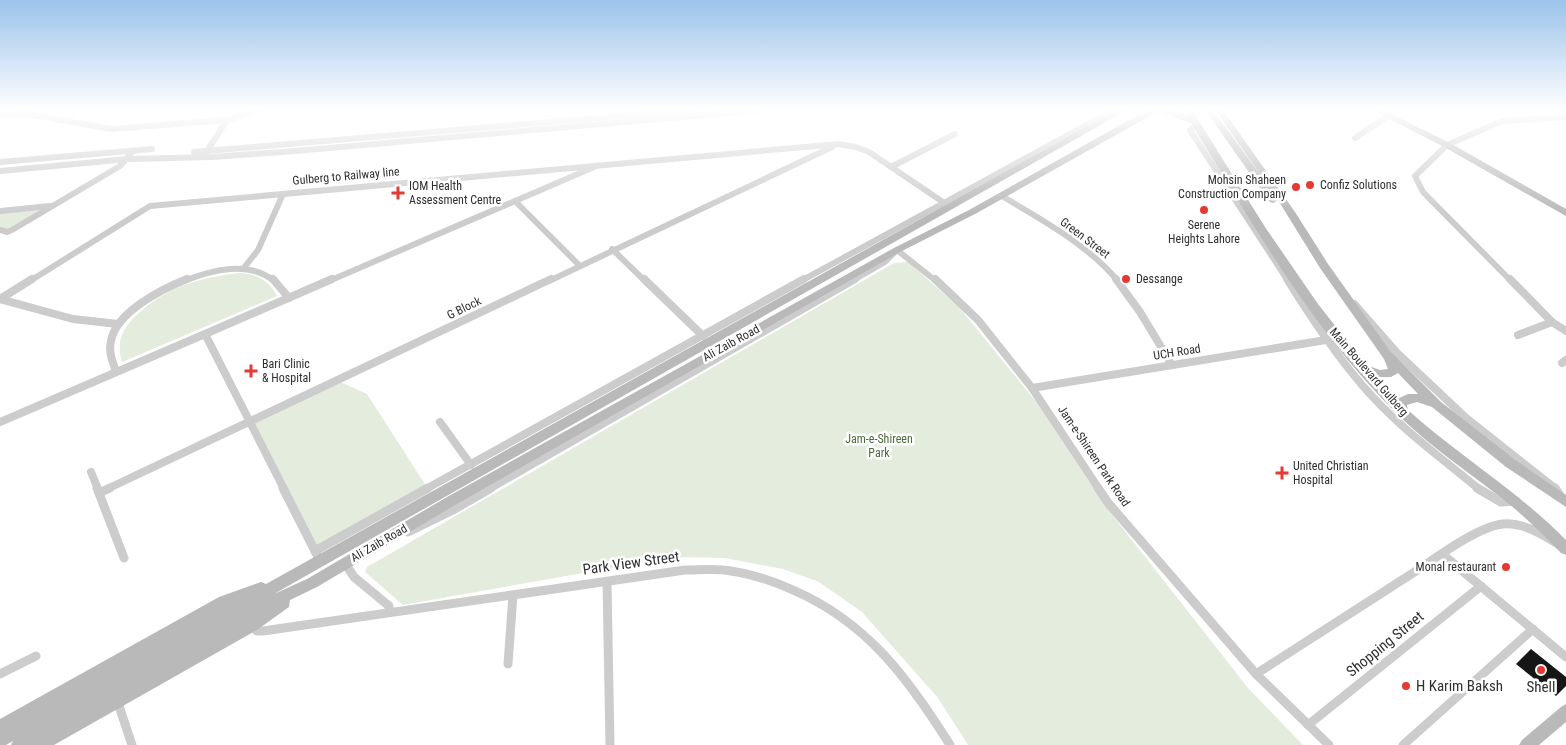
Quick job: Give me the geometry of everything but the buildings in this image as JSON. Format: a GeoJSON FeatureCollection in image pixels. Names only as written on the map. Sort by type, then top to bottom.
{"type":"FeatureCollection","features":[{"type":"Feature","properties":{"kind":"main road","name":"Ali Zaib Road"},"geometry":{"type":"LineString","coordinates":[[0,740],[292,576],[318,555],[1060,145]]}},
{"type":"Feature","properties":{"kind":"main road"},"geometry":{"type":"LineString","coordinates":[[897,250],[970,205],[1078,145]]}},
{"type":"Feature","properties":{"kind":"main road","name":"Ali Zaib Road"},"geometry":{"type":"LineString","coordinates":[[38,745],[252,625],[312,583],[460,496],[897,250],[1002,196],[1093,145]]}},
{"type":"Feature","properties":{"kind":"main road","name":"Main Boulevard Gulberg"},"geometry":{"type":"LineString","coordinates":[[1209,145],[1275,248],[1337,337],[1359,364],[1402,412],[1434,440],[1516,501],[1565,547]]}},
{"type":"Feature","properties":{"kind":"main road"},"geometry":{"type":"LineString","coordinates":[[1234,145],[1324,266]]}},
{"type":"Feature","properties":{"kind":"main road","name":"Main Boulevard Gulberg"},"geometry":{"type":"LineString","coordinates":[[1243,145],[1292,214],[1324,266],[1386,354],[1437,405],[1510,463],[1565,501]]}},
{"type":"Feature","properties":{"kind":"main road"},"geometry":{"type":"LineString","coordinates":[[1448,145],[1566,213]]}},
{"type":"Feature","properties":{"kind":"main road"},"geometry":{"type":"LineString","coordinates":[[1359,364],[1379,374],[1391,373],[1394,369],[1393,364],[1386,354]]}},
{"type":"Feature","properties":{"kind":"main road"},"geometry":{"type":"LineString","coordinates":[[1402,412],[1401,403],[1408,398],[1420,398],[1437,405]]}},
{"type":"Feature","properties":{"kind":"main road","name":"Ali Zaib Road"},"geometry":{"type":"LineString","coordinates":[[0,727],[224,602],[292,576]]}},
{"type":"Feature","properties":{"kind":"main road","name":"Ali Zaib Road"},"geometry":{"type":"LineString","coordinates":[[18,745],[256,609],[312,583]]}},
{"type":"Feature","properties":{"kind":"main road"},"geometry":{"type":"LineString","coordinates":[[1527,745],[1566,712]]}},
{"type":"Feature","properties":{"kind":"street"},"geometry":{"type":"LineString","coordinates":[[205,154],[211,145]]}},
{"type":"Feature","properties":{"kind":"street"},"geometry":{"type":"LineString","coordinates":[[205,154],[307,145]]}},
{"type":"Feature","properties":{"kind":"street"},"geometry":{"type":"LineString","coordinates":[[0,164],[131,155],[205,154],[322,145]]}},
{"type":"Feature","properties":{"kind":"street","name":"Gulberg to Railway line"},"geometry":{"type":"LineString","coordinates":[[0,299],[150,206],[829,145]]}},
{"type":"Feature","properties":{"kind":"street","name":"G Block"},"geometry":{"type":"LineString","coordinates":[[99,493],[249,424],[612,249],[836,145]]}},
{"type":"Feature","properties":{"kind":"street","name":"Gulberg to Railway line"},"geometry":{"type":"LineString","coordinates":[[843,145],[869,152],[943,202]]}},
{"type":"Feature","properties":{"kind":"street"},"geometry":{"type":"LineString","coordinates":[[891,167],[934,145]]}},
{"type":"Feature","properties":{"kind":"street"},"geometry":{"type":"LineString","coordinates":[[205,334],[249,424],[318,555],[471,465],[1049,145]]}},
{"type":"Feature","properties":{"kind":"street"},"geometry":{"type":"LineString","coordinates":[[1200,145],[1326,340],[1363,386],[1437,458],[1495,500],[1502,502],[1516,501]]}},
{"type":"Feature","properties":{"kind":"street"},"geometry":{"type":"LineString","coordinates":[[1446,145],[1415,176],[1423,192],[1552,322],[1566,331]]}},
{"type":"Feature","properties":{"kind":"street"},"geometry":{"type":"LineString","coordinates":[[0,171],[131,155],[152,149]]}},
{"type":"Feature","properties":{"kind":"street"},"geometry":{"type":"LineString","coordinates":[[0,230],[7,232],[12,230],[120,166],[131,155]]}},
{"type":"Feature","properties":{"kind":"street"},"geometry":{"type":"LineString","coordinates":[[0,422],[600,164]]}},
{"type":"Feature","properties":{"kind":"street"},"geometry":{"type":"LineString","coordinates":[[242,269],[258,250],[283,194]]}},
{"type":"Feature","properties":{"kind":"street","name":"Green Street"},"geometry":{"type":"LineString","coordinates":[[1002,196],[1074,241],[1102,264],[1124,290],[1172,364]]}},
{"type":"Feature","properties":{"kind":"street"},"geometry":{"type":"LineString","coordinates":[[515,201],[580,265]]}},
{"type":"Feature","properties":{"kind":"street"},"geometry":{"type":"LineString","coordinates":[[0,210],[54,205]]}},
{"type":"Feature","properties":{"kind":"street"},"geometry":{"type":"LineString","coordinates":[[612,249],[703,336]]}},
{"type":"Feature","properties":{"kind":"street","name":"Jam-e-Shireen Park Road"},"geometry":{"type":"LineString","coordinates":[[897,250],[928,273],[978,320],[1032,388],[1109,504],[1256,674],[1329,745]]}},
{"type":"Feature","properties":{"kind":"street"},"geometry":{"type":"LineString","coordinates":[[116,372],[110,354],[111,340],[118,324],[140,303],[171,285],[199,275],[242,269],[257,271],[271,277],[281,286],[289,298]]}},
{"type":"Feature","properties":{"kind":"street"},"geometry":{"type":"LineString","coordinates":[[1342,292],[1362,311],[1397,353],[1466,418],[1554,487],[1565,501]]}},
{"type":"Feature","properties":{"kind":"street"},"geometry":{"type":"LineString","coordinates":[[0,299],[75,320],[118,324]]}},
{"type":"Feature","properties":{"kind":"street"},"geometry":{"type":"LineString","coordinates":[[1518,335],[1552,322]]}},
{"type":"Feature","properties":{"kind":"street","name":"UCH Road"},"geometry":{"type":"LineString","coordinates":[[1032,388],[1326,340]]}},
{"type":"Feature","properties":{"kind":"street"},"geometry":{"type":"LineString","coordinates":[[440,422],[471,465]]}},
{"type":"Feature","properties":{"kind":"street"},"geometry":{"type":"LineString","coordinates":[[91,472],[124,558]]}},
{"type":"Feature","properties":{"kind":"street"},"geometry":{"type":"LineString","coordinates":[[1256,674],[1442,554],[1479,533],[1501,524],[1533,531],[1565,547]]}},
{"type":"Feature","properties":{"kind":"street"},"geometry":{"type":"LineString","coordinates":[[1442,554],[1566,657]]}},
{"type":"Feature","properties":{"kind":"street"},"geometry":{"type":"LineString","coordinates":[[345,563],[354,577],[389,606],[389,612]]}},
{"type":"Feature","properties":{"kind":"street","name":"Park View Street"},"geometry":{"type":"LineString","coordinates":[[252,625],[257,631],[263,631],[684,570],[737,572],[812,598],[828,607],[849,623],[895,665],[915,691],[950,745]]}},
{"type":"Feature","properties":{"kind":"street"},"geometry":{"type":"LineString","coordinates":[[607,582],[610,745]]}},
{"type":"Feature","properties":{"kind":"street","name":"Shopping Street"},"geometry":{"type":"LineString","coordinates":[[1308,725],[1481,586]]}},
{"type":"Feature","properties":{"kind":"street"},"geometry":{"type":"LineString","coordinates":[[508,664],[513,595]]}},
{"type":"Feature","properties":{"kind":"street"},"geometry":{"type":"LineString","coordinates":[[1403,745],[1533,629]]}},
{"type":"Feature","properties":{"kind":"street"},"geometry":{"type":"LineString","coordinates":[[0,674],[36,656]]}},
{"type":"Feature","properties":{"kind":"street"},"geometry":{"type":"LineString","coordinates":[[117,700],[132,745]]}},
{"type":"Feature","properties":{"kind":"green space"},"geometry":{"type":"Polygon","coordinates":[[[48,207],[9,230],[0,227],[0,212],[48,207]]]}},
{"type":"Feature","properties":{"kind":"green space","name":"Jam-e-Shireen Park"},"geometry":{"type":"Polygon","coordinates":[[[908,262],[958,306],[1038,404],[1106,507],[1248,688],[1303,745],[968,745],[938,698],[862,612],[819,582],[783,569],[725,558],[673,557],[403,605],[365,572],[367,567],[894,263],[908,262]]]}},
{"type":"Feature","properties":{"kind":"green space"},"geometry":{"type":"Polygon","coordinates":[[[240,273],[257,276],[262,279],[274,290],[277,296],[122,362],[120,340],[122,334],[134,317],[151,303],[174,289],[187,284],[212,277],[240,273]]]}},
{"type":"Feature","properties":{"kind":"green space"},"geometry":{"type":"Polygon","coordinates":[[[338,381],[367,394],[428,489],[315,551],[249,424],[338,381]]]}},
{"type":"Feature","properties":{"kind":"place","name":"Confiz Solutions"},"geometry":{"type":"Point","coordinates":[1310,185]}},
{"type":"Feature","properties":{"kind":"place","name":"Mohsin Shaheen Construction Company"},"geometry":{"type":"Point","coordinates":[1296,187]}},
{"type":"Feature","properties":{"kind":"place","name":"IOM Health Assessment Centre"},"geometry":{"type":"Point","coordinates":[398,193]}},
{"type":"Feature","properties":{"kind":"place","name":"Serene Heights Lahore"},"geometry":{"type":"Point","coordinates":[1204,210]}},
{"type":"Feature","properties":{"kind":"place","name":"Dessange"},"geometry":{"type":"Point","coordinates":[1126,279]}},
{"type":"Feature","properties":{"kind":"place","name":"Bari Clinic & Hospital"},"geometry":{"type":"Point","coordinates":[251,371]}},
{"type":"Feature","properties":{"kind":"place","name":"United Christian Hospital"},"geometry":{"type":"Point","coordinates":[1282,473]}},
{"type":"Feature","properties":{"kind":"place","name":"Monal restaurant"},"geometry":{"type":"Point","coordinates":[1506,567]}},
{"type":"Feature","properties":{"kind":"place","name":"Shell"},"geometry":{"type":"Point","coordinates":[1541,670]}},
{"type":"Feature","properties":{"kind":"place","name":"H Karim Baksh"},"geometry":{"type":"Point","coordinates":[1406,686]}}]}
